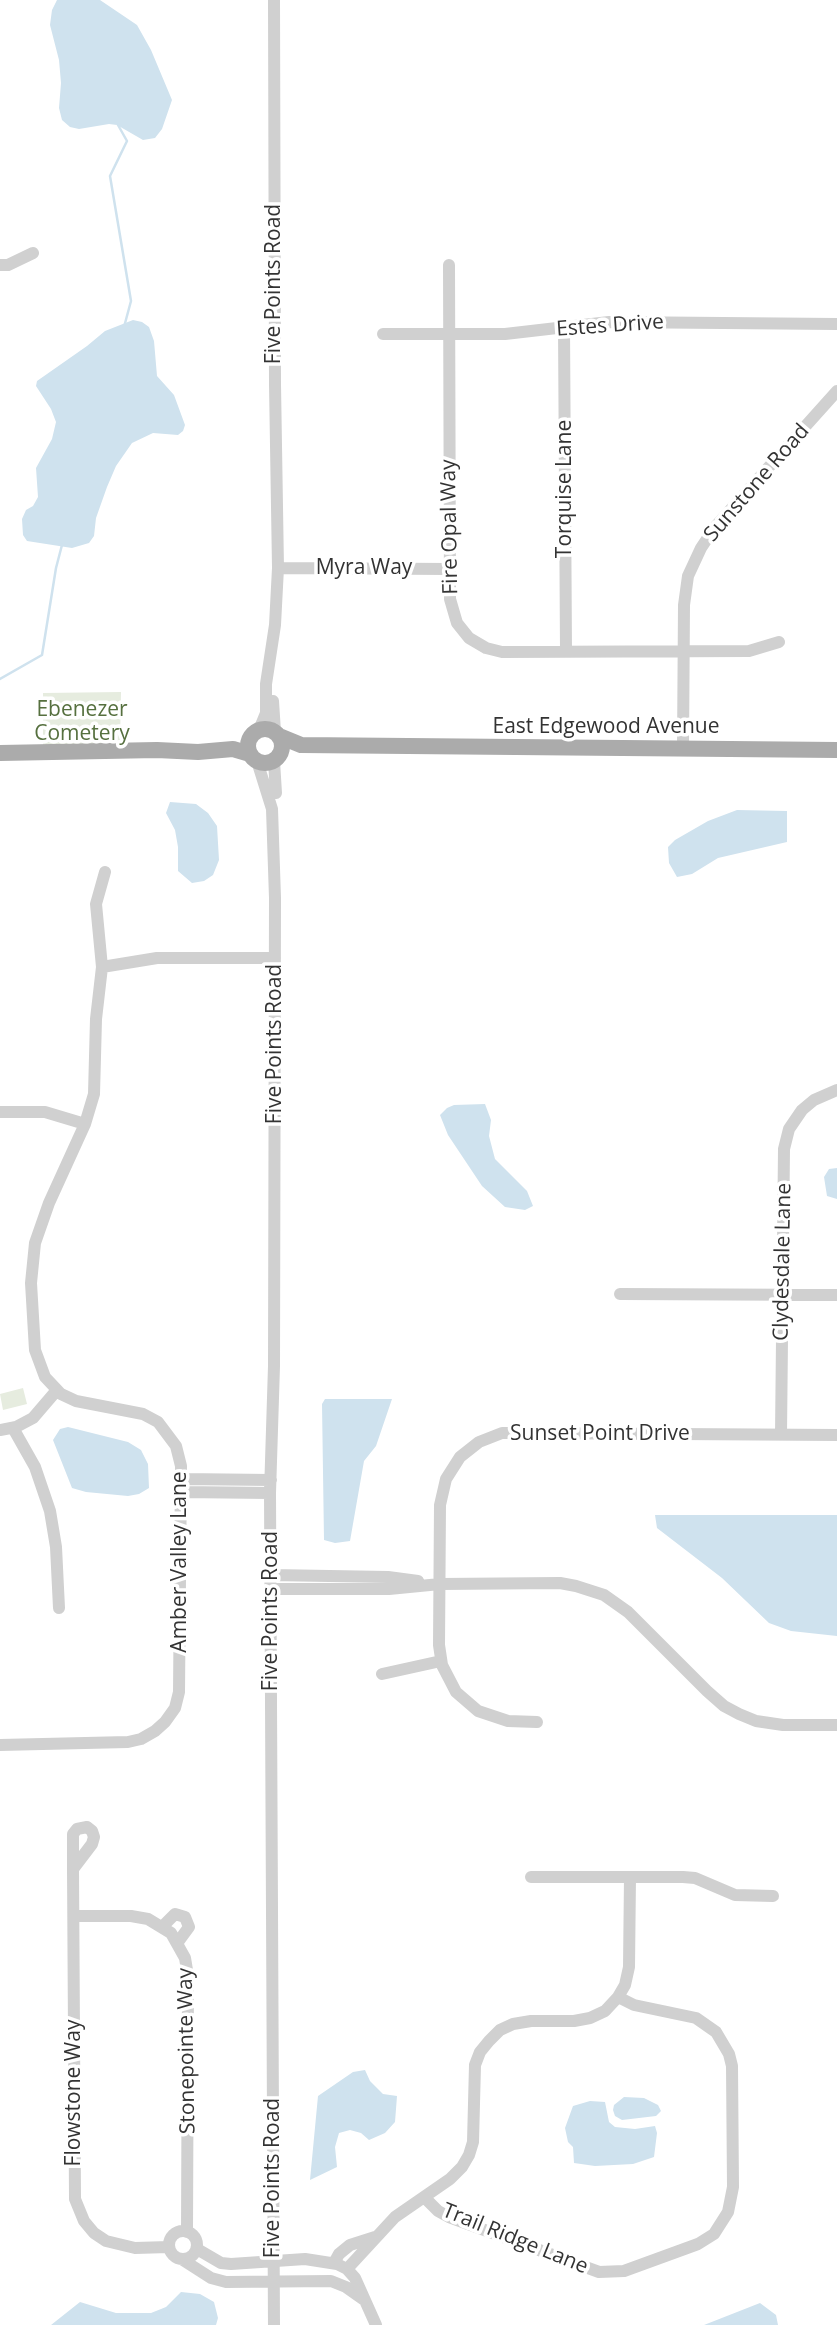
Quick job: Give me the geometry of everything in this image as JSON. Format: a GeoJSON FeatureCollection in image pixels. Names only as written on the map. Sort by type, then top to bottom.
{"type":"FeatureCollection","features":[{"type":"Feature","properties":{"kind":"main road","name":"East Edgewood Avenue"},"geometry":{"type":"LineString","coordinates":[[0,753],[157,750],[198,752],[331,744],[374,747],[837,750]]}},
{"type":"Feature","properties":{"kind":"street","name":"Five Points Road"},"geometry":{"type":"LineString","coordinates":[[274,0],[278,568],[275,625],[266,684],[265,746],[281,819],[275,898],[271,1487],[274,2325]]}},
{"type":"Feature","properties":{"kind":"street"},"geometry":{"type":"LineString","coordinates":[[0,265],[8,265],[33,253]]}},
{"type":"Feature","properties":{"kind":"street","name":"Fire Opal Way"},"geometry":{"type":"LineString","coordinates":[[449,265],[450,599],[457,623],[469,638],[486,648],[502,652],[749,651],[779,642]]}},
{"type":"Feature","properties":{"kind":"street","name":"Estes Drive"},"geometry":{"type":"LineString","coordinates":[[383,334],[505,334],[609,322],[837,324]]}},
{"type":"Feature","properties":{"kind":"street","name":"Torquise Lane"},"geometry":{"type":"LineString","coordinates":[[564,327],[566,651]]}},
{"type":"Feature","properties":{"kind":"street","name":"Sunstone Road"},"geometry":{"type":"LineString","coordinates":[[683,748],[684,606],[688,576],[701,548],[715,527],[837,391]]}},
{"type":"Feature","properties":{"kind":"street","name":"Myra Way"},"geometry":{"type":"LineString","coordinates":[[278,568],[449,569]]}},
{"type":"Feature","properties":{"kind":"street"},"geometry":{"type":"LineString","coordinates":[[59,1608],[56,1547],[50,1511],[35,1467],[7,1429],[33,1418],[57,1390],[45,1377],[36,1357],[31,1290],[32,1263],[41,1223],[85,1124],[95,1084],[96,1019],[102,967],[96,911],[98,894],[106,872]]}},
{"type":"Feature","properties":{"kind":"street"},"geometry":{"type":"LineString","coordinates":[[102,967],[157,958],[275,958]]}},
{"type":"Feature","properties":{"kind":"street","name":"Clydesdale Lane"},"geometry":{"type":"LineString","coordinates":[[781,1434],[784,1149],[789,1129],[802,1110],[814,1100],[837,1090]]}},
{"type":"Feature","properties":{"kind":"street"},"geometry":{"type":"LineString","coordinates":[[0,1112],[45,1112],[85,1124]]}},
{"type":"Feature","properties":{"kind":"street"},"geometry":{"type":"LineString","coordinates":[[620,1294],[837,1295]]}},
{"type":"Feature","properties":{"kind":"street","name":"Amber Valley Lane"},"geometry":{"type":"LineString","coordinates":[[0,1745],[128,1742],[146,1737],[165,1722],[175,1708],[180,1687],[181,1464],[176,1446],[170,1434],[156,1420],[140,1413],[76,1401],[57,1390]]}},
{"type":"Feature","properties":{"kind":"street","name":"Sunset Point Drive"},"geometry":{"type":"LineString","coordinates":[[441,1661],[440,1505],[446,1479],[460,1457],[479,1442],[514,1433],[837,1435]]}},
{"type":"Feature","properties":{"kind":"street"},"geometry":{"type":"LineString","coordinates":[[181,1485],[271,1487]]}},
{"type":"Feature","properties":{"kind":"street"},"geometry":{"type":"LineString","coordinates":[[271,1575],[388,1577],[440,1584]]}},
{"type":"Feature","properties":{"kind":"street"},"geometry":{"type":"LineString","coordinates":[[271,1589],[389,1589],[440,1584],[559,1583],[590,1590],[604,1595],[628,1612],[724,1706],[756,1721],[770,1724],[837,1725]]}},
{"type":"Feature","properties":{"kind":"street"},"geometry":{"type":"LineString","coordinates":[[382,1674],[441,1661],[447,1679],[456,1692],[478,1711],[508,1721],[537,1722]]}},
{"type":"Feature","properties":{"kind":"street","name":"Flowstone Way"},"geometry":{"type":"LineString","coordinates":[[73,1869],[75,2199],[84,2221],[94,2233],[106,2241],[135,2248],[169,2246]]}},
{"type":"Feature","properties":{"kind":"street"},"geometry":{"type":"LineString","coordinates":[[531,1877],[695,1878],[735,1895],[773,1896]]}},
{"type":"Feature","properties":{"kind":"street"},"geometry":{"type":"LineString","coordinates":[[347,2269],[395,2217],[450,2179],[462,2167],[472,2142],[475,2065],[480,2052],[489,2041],[513,2024],[590,2018],[605,2011],[618,1997],[625,1985],[629,1968],[630,1877]]}},
{"type":"Feature","properties":{"kind":"street"},"geometry":{"type":"LineString","coordinates":[[74,1916],[131,1916],[148,1919],[163,1926],[174,1914],[185,1917],[189,1927],[178,1942]]}},
{"type":"Feature","properties":{"kind":"street","name":"Stonepointe Way"},"geometry":{"type":"LineString","coordinates":[[163,1926],[178,1942],[185,1958],[188,1976],[187,2232]]}},
{"type":"Feature","properties":{"kind":"street","name":"Trail Ridge Lane"},"geometry":{"type":"LineString","coordinates":[[424,2197],[449,2217],[598,2272],[624,2271],[698,2244],[715,2234],[728,2212],[733,2187],[732,2066],[724,2042],[716,2032],[696,2018],[634,2005],[618,1997]]}},
{"type":"Feature","properties":{"kind":"street"},"geometry":{"type":"LineString","coordinates":[[183,2260],[192,2257],[197,2249],[197,2240],[187,2232],[174,2234],[169,2246],[175,2257],[211,2278],[226,2282],[331,2281],[346,2287],[363,2299]]}},
{"type":"Feature","properties":{"kind":"street"},"geometry":{"type":"LineString","coordinates":[[334,2263],[350,2245],[378,2235]]}},
{"type":"Feature","properties":{"kind":"street"},"geometry":{"type":"LineString","coordinates":[[197,2249],[221,2263],[245,2265],[305,2259],[334,2263],[347,2269],[361,2287],[363,2299],[376,2325]]}},
{"type":"Feature","properties":{"kind":"green space","name":"Ebenezer Cometery"},"geometry":{"type":"Polygon","coordinates":[[[121,692],[120,743],[43,752],[43,693],[121,692]]]}},
{"type":"Feature","properties":{"kind":"green space"},"geometry":{"type":"Polygon","coordinates":[[[23,1388],[27,1404],[3,1410],[0,1394],[23,1388]]]}},
{"type":"Feature","properties":{"kind":"water"},"geometry":{"type":"Polygon","coordinates":[[[57,0],[100,0],[137,25],[151,50],[172,100],[162,129],[155,138],[143,140],[117,125],[109,124],[79,129],[70,127],[62,120],[59,108],[59,60],[50,25],[52,10],[57,0]]]}},
{"type":"Feature","properties":{"kind":"water"},"geometry":{"type":"Polygon","coordinates":[[[133,320],[149,327],[154,341],[157,376],[174,395],[185,425],[183,431],[178,435],[153,433],[132,443],[116,466],[96,518],[94,536],[89,543],[72,548],[27,541],[23,535],[22,519],[38,497],[36,468],[52,439],[56,422],[36,386],[37,381],[105,331],[133,320]]]}},
{"type":"Feature","properties":{"kind":"water"},"geometry":{"type":"Polygon","coordinates":[[[170,802],[196,804],[208,813],[217,826],[219,860],[213,875],[204,881],[192,883],[178,871],[175,830],[166,813],[170,802]]]}},
{"type":"Feature","properties":{"kind":"water"},"geometry":{"type":"Polygon","coordinates":[[[737,810],[787,811],[787,842],[718,858],[692,874],[677,877],[669,863],[668,847],[708,821],[737,810]]]}},
{"type":"Feature","properties":{"kind":"water"},"geometry":{"type":"Polygon","coordinates":[[[485,1104],[491,1120],[489,1136],[495,1159],[527,1191],[533,1206],[525,1210],[505,1207],[482,1186],[448,1135],[440,1115],[454,1105],[485,1104]]]}},
{"type":"Feature","properties":{"kind":"water"},"geometry":{"type":"Polygon","coordinates":[[[837,1168],[837,1199],[827,1196],[824,1177],[829,1169],[837,1168]]]}},
{"type":"Feature","properties":{"kind":"water"},"geometry":{"type":"Polygon","coordinates":[[[325,1399],[392,1399],[376,1446],[364,1461],[350,1541],[335,1543],[324,1540],[322,1404],[325,1399]]]}},
{"type":"Feature","properties":{"kind":"water"},"geometry":{"type":"Polygon","coordinates":[[[68,1427],[128,1442],[141,1450],[148,1464],[149,1488],[128,1496],[72,1488],[53,1440],[60,1429],[68,1427]]]}},
{"type":"Feature","properties":{"kind":"water"},"geometry":{"type":"Polygon","coordinates":[[[655,1515],[837,1515],[837,1636],[791,1631],[769,1623],[722,1578],[657,1528],[655,1515]]]}},
{"type":"Feature","properties":{"kind":"water"},"geometry":{"type":"Polygon","coordinates":[[[365,2070],[370,2081],[383,2094],[397,2096],[395,2122],[385,2133],[369,2140],[361,2133],[350,2130],[339,2133],[335,2147],[337,2167],[310,2180],[318,2096],[353,2072],[365,2070]]]}},
{"type":"Feature","properties":{"kind":"water"},"geometry":{"type":"Polygon","coordinates":[[[624,2097],[644,2098],[658,2105],[661,2111],[656,2116],[622,2120],[615,2116],[613,2110],[614,2105],[624,2097]]]}},
{"type":"Feature","properties":{"kind":"water"},"geometry":{"type":"Polygon","coordinates":[[[590,2101],[605,2102],[609,2122],[615,2127],[635,2129],[655,2126],[657,2133],[654,2157],[633,2164],[595,2166],[574,2163],[573,2147],[568,2142],[565,2128],[573,2106],[590,2101]]]}},
{"type":"Feature","properties":{"kind":"water"},"geometry":{"type":"Polygon","coordinates":[[[181,2292],[200,2294],[214,2302],[218,2318],[216,2325],[51,2325],[80,2302],[116,2313],[151,2313],[166,2307],[181,2292]]]}},
{"type":"Feature","properties":{"kind":"water"},"geometry":{"type":"Polygon","coordinates":[[[760,2303],[776,2315],[778,2325],[704,2325],[760,2303]]]}},
{"type":"Feature","properties":{"kind":"waterway"},"geometry":{"type":"LineString","coordinates":[[118,125],[127,141],[110,176],[131,301],[124,327]]}},
{"type":"Feature","properties":{"kind":"waterway"},"geometry":{"type":"LineString","coordinates":[[0,679],[42,655],[62,545]]}}]}
